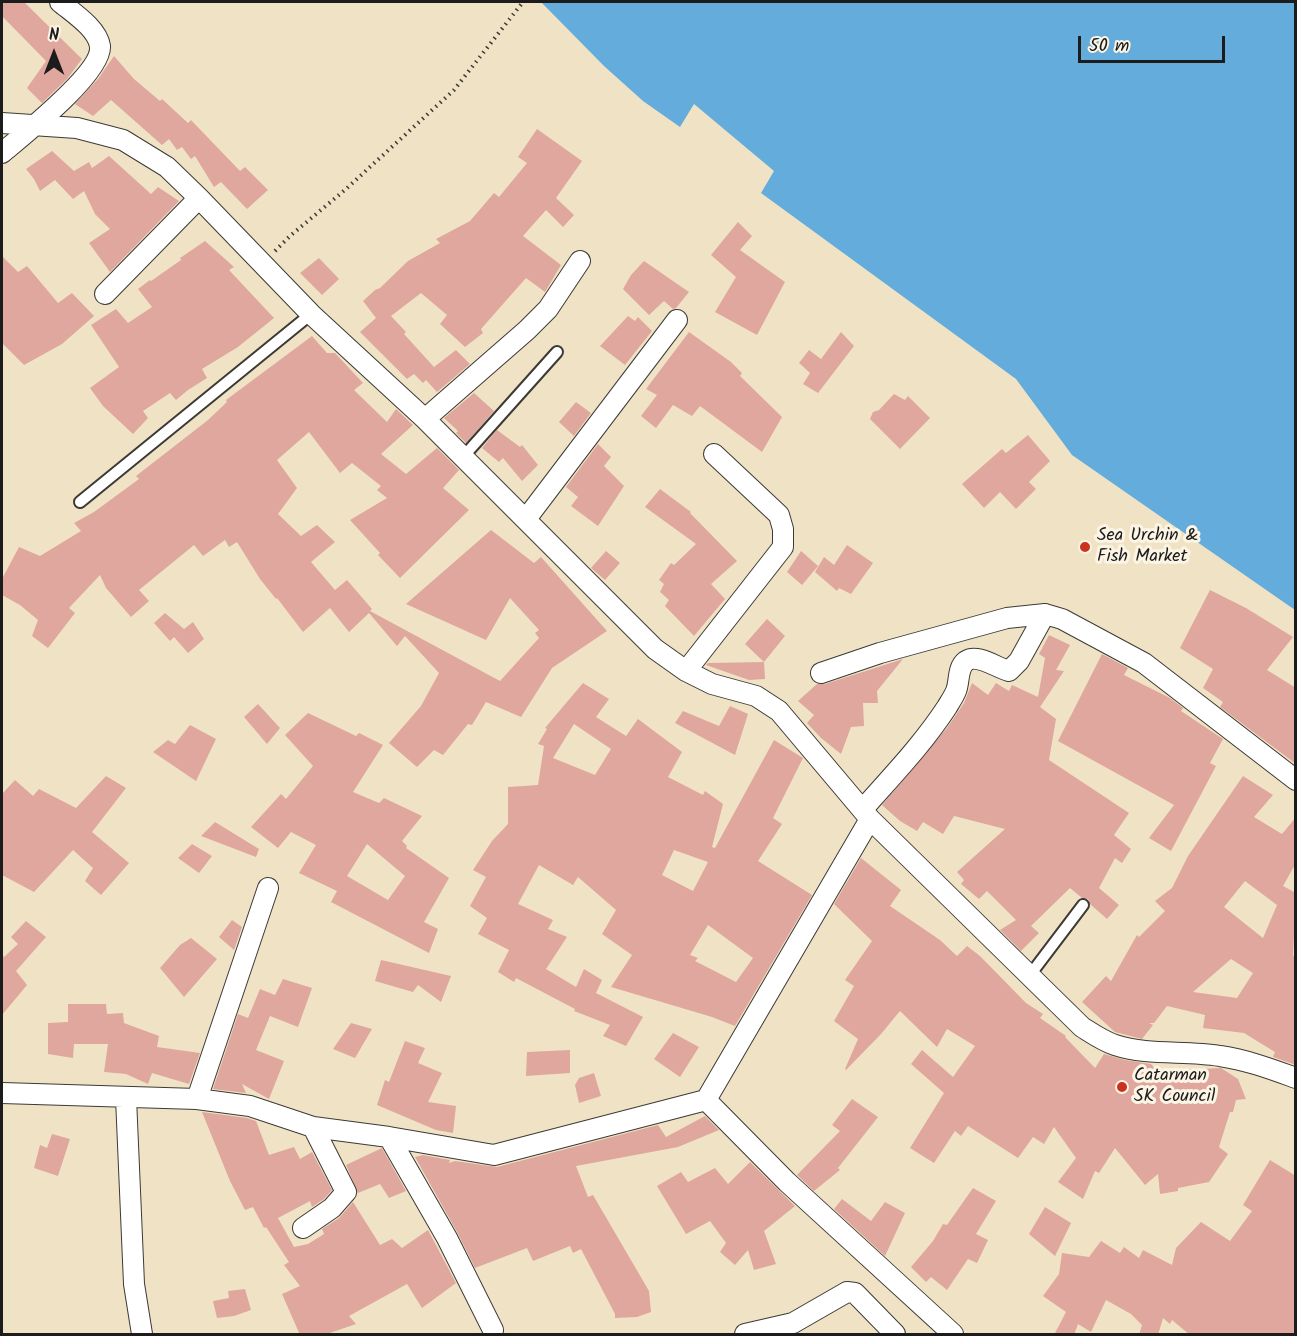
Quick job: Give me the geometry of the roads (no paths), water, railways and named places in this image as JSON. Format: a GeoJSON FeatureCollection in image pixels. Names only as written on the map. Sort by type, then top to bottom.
{"type":"FeatureCollection","features":[{"type":"Feature","properties":{"kind":"street"},"geometry":{"type":"LineString","coordinates":[[2,153],[63,100],[97,60],[100,46],[95,33],[60,2]]}},
{"type":"Feature","properties":{"kind":"street"},"geometry":{"type":"LineString","coordinates":[[2,123],[77,128],[123,140],[167,167],[200,198],[311,314],[425,419],[656,649],[686,671],[712,684],[756,696],[779,711],[866,814],[1082,1027],[1098,1038],[1116,1045],[1219,1055],[1254,1063],[1296,1078]]}},
{"type":"Feature","properties":{"kind":"street"},"geometry":{"type":"LineString","coordinates":[[105,294],[200,198]]}},
{"type":"Feature","properties":{"kind":"street"},"geometry":{"type":"LineString","coordinates":[[425,419],[548,309],[580,261]]}},
{"type":"Feature","properties":{"kind":"street"},"geometry":{"type":"LineString","coordinates":[[526,519],[677,320]]}},
{"type":"Feature","properties":{"kind":"street"},"geometry":{"type":"LineString","coordinates":[[686,671],[783,547],[783,529],[778,515],[714,454]]}},
{"type":"Feature","properties":{"kind":"street"},"geometry":{"type":"LineString","coordinates":[[821,673],[880,653],[1006,618],[1045,614],[1062,619],[1144,663],[1296,780]]}},
{"type":"Feature","properties":{"kind":"street"},"geometry":{"type":"LineString","coordinates":[[2,1093],[197,1099],[250,1106],[313,1127],[494,1155],[706,1100],[866,814],[940,718],[956,691],[960,669],[964,663],[974,658],[1009,671],[1019,661],[1045,614]]}},
{"type":"Feature","properties":{"kind":"street"},"geometry":{"type":"LineString","coordinates":[[197,1099],[268,888]]}},
{"type":"Feature","properties":{"kind":"street"},"geometry":{"type":"LineString","coordinates":[[126,1098],[134,1284],[142,1335]]}},
{"type":"Feature","properties":{"kind":"street"},"geometry":{"type":"LineString","coordinates":[[706,1100],[787,1182],[953,1335]]}},
{"type":"Feature","properties":{"kind":"street"},"geometry":{"type":"LineString","coordinates":[[303,1228],[332,1208],[346,1192],[313,1127]]}},
{"type":"Feature","properties":{"kind":"street"},"geometry":{"type":"LineString","coordinates":[[389,1137],[447,1238],[493,1330]]}},
{"type":"Feature","properties":{"kind":"street"},"geometry":{"type":"LineString","coordinates":[[746,1335],[796,1329],[848,1292],[855,1293],[895,1335]]}},
{"type":"Feature","properties":{"kind":"lane"},"geometry":{"type":"LineString","coordinates":[[80,502],[311,314]]}},
{"type":"Feature","properties":{"kind":"lane"},"geometry":{"type":"LineString","coordinates":[[463,456],[557,352]]}},
{"type":"Feature","properties":{"kind":"lane"},"geometry":{"type":"LineString","coordinates":[[1030,975],[1083,905]]}},
{"type":"Feature","properties":{"kind":"water"},"geometry":{"type":"Polygon","coordinates":[[[541,2],[1295,2],[1295,610],[1072,455],[1016,379],[761,193],[774,171],[694,104],[680,127],[643,101],[604,66],[541,2]]]}},
{"type":"Feature","properties":{"kind":"place","name":"Sea Urchin & Fish Market"},"geometry":{"type":"Point","coordinates":[1085,547]}},
{"type":"Feature","properties":{"kind":"place","name":"Catarman SK Council"},"geometry":{"type":"Point","coordinates":[1122,1087]}}]}
